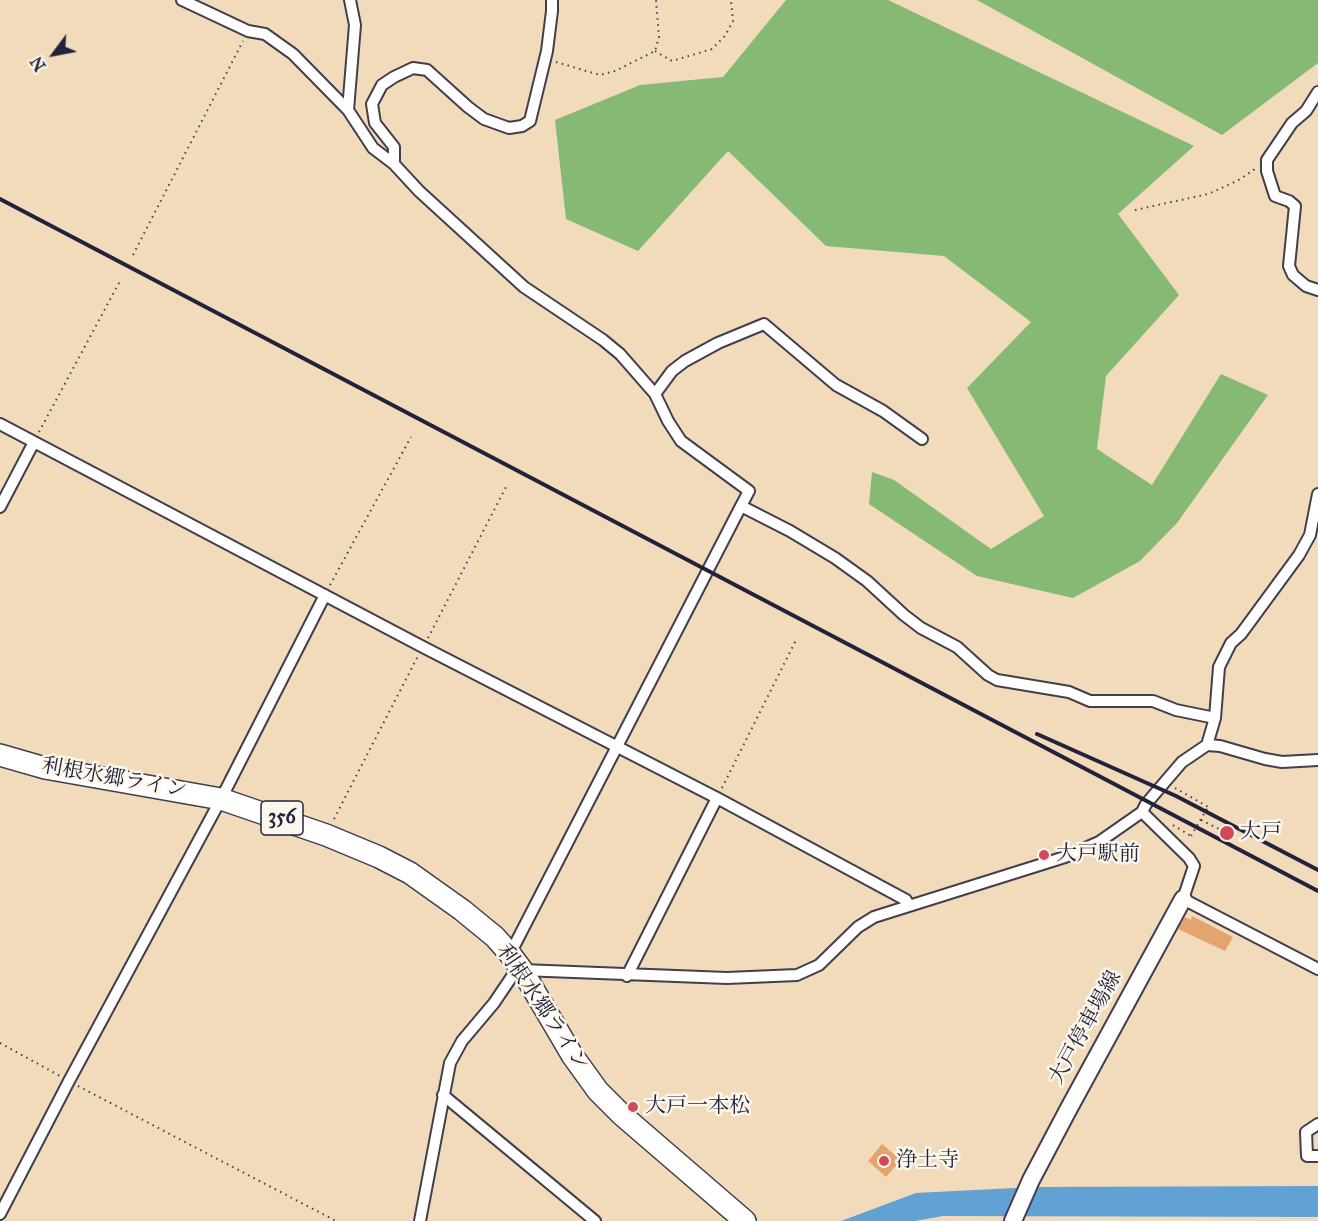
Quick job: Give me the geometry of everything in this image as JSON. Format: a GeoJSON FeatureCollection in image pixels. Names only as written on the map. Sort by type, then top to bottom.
{"type":"FeatureCollection","features":[{"type":"Feature","properties":{"kind":"highway","name":"利根水郷ライン"},"geometry":{"type":"LineString","coordinates":[[0,755],[45,768],[221,799],[326,835],[387,861],[416,877],[495,937],[517,963],[572,1055],[598,1092],[621,1115],[745,1221]]}},
{"type":"Feature","properties":{"kind":"main road","name":"大戸停車場線"},"geometry":{"type":"LineString","coordinates":[[1013,1221],[1031,1180],[1183,899]]}},
{"type":"Feature","properties":{"kind":"street"},"geometry":{"type":"LineString","coordinates":[[182,0],[248,31],[266,34],[293,54],[348,110],[373,148],[394,164],[419,191],[524,287],[620,354],[655,393],[668,421],[681,441],[749,490],[616,746],[517,963],[494,1003],[462,1041],[450,1063],[442,1095],[420,1221]]}},
{"type":"Feature","properties":{"kind":"street"},"geometry":{"type":"LineString","coordinates":[[348,110],[355,25],[350,0]]}},
{"type":"Feature","properties":{"kind":"street"},"geometry":{"type":"LineString","coordinates":[[394,164],[394,147],[375,123],[372,104],[382,85],[413,68],[426,70],[468,108],[484,119],[509,128],[522,126],[530,121],[545,59],[552,0]]}},
{"type":"Feature","properties":{"kind":"street"},"geometry":{"type":"LineString","coordinates":[[1318,92],[1306,111],[1292,123],[1267,160],[1267,171],[1275,196],[1288,201],[1295,207],[1289,266],[1293,275],[1306,286],[1318,290]]}},
{"type":"Feature","properties":{"kind":"street"},"geometry":{"type":"LineString","coordinates":[[655,393],[672,371],[685,361],[718,343],[764,324],[836,386],[883,411],[922,439]]}},
{"type":"Feature","properties":{"kind":"street"},"geometry":{"type":"LineString","coordinates":[[0,424],[423,647],[717,798],[906,900],[909,905]]}},
{"type":"Feature","properties":{"kind":"street"},"geometry":{"type":"LineString","coordinates":[[0,507],[34,442]]}},
{"type":"Feature","properties":{"kind":"street"},"geometry":{"type":"LineString","coordinates":[[1207,745],[1215,718],[1219,667],[1231,643],[1241,634],[1299,555],[1310,535],[1318,494]]}},
{"type":"Feature","properties":{"kind":"street"},"geometry":{"type":"LineString","coordinates":[[741,506],[790,531],[835,558],[867,580],[921,628],[957,647],[981,669],[998,680],[1069,692],[1090,700],[1153,701],[1176,710],[1215,718]]}},
{"type":"Feature","properties":{"kind":"street"},"geometry":{"type":"LineString","coordinates":[[0,1214],[69,1080],[221,799],[325,595]]}},
{"type":"Feature","properties":{"kind":"street"},"geometry":{"type":"LineString","coordinates":[[517,963],[627,976],[727,978],[797,975],[819,965],[858,927],[874,917],[1065,858],[1098,842],[1142,812],[1146,804],[1182,762],[1207,745],[1220,746],[1282,762],[1318,760]]}},
{"type":"Feature","properties":{"kind":"street"},"geometry":{"type":"LineString","coordinates":[[627,976],[717,798]]}},
{"type":"Feature","properties":{"kind":"street"},"geometry":{"type":"LineString","coordinates":[[1142,812],[1189,858],[1194,866],[1183,899],[1318,969]]}},
{"type":"Feature","properties":{"kind":"street"},"geometry":{"type":"LineString","coordinates":[[442,1095],[595,1221]]}},
{"type":"Feature","properties":{"kind":"street"},"geometry":{"type":"LineString","coordinates":[[1318,1124],[1306,1132],[1307,1156],[1318,1156]]}},
{"type":"Feature","properties":{"kind":"path"},"geometry":{"type":"LineString","coordinates":[[545,59],[600,75],[615,71],[655,51],[659,37],[656,0]]}},
{"type":"Feature","properties":{"kind":"path"},"geometry":{"type":"LineString","coordinates":[[655,51],[672,61],[712,49],[726,36],[734,21],[731,0]]}},
{"type":"Feature","properties":{"kind":"path"},"geometry":{"type":"LineString","coordinates":[[133,255],[248,31]]}},
{"type":"Feature","properties":{"kind":"path"},"geometry":{"type":"LineString","coordinates":[[1135,210],[1208,194],[1237,181],[1267,160]]}},
{"type":"Feature","properties":{"kind":"path"},"geometry":{"type":"LineString","coordinates":[[34,442],[120,281]]}},
{"type":"Feature","properties":{"kind":"path"},"geometry":{"type":"LineString","coordinates":[[325,595],[411,437]]}},
{"type":"Feature","properties":{"kind":"path"},"geometry":{"type":"LineString","coordinates":[[326,835],[507,484]]}},
{"type":"Feature","properties":{"kind":"path"},"geometry":{"type":"LineString","coordinates":[[717,798],[796,640]]}},
{"type":"Feature","properties":{"kind":"path"},"geometry":{"type":"LineString","coordinates":[[1165,782],[1208,807],[1191,836],[1171,824]]}},
{"type":"Feature","properties":{"kind":"path"},"geometry":{"type":"LineString","coordinates":[[1201,820],[1221,830]]}},
{"type":"Feature","properties":{"kind":"path"},"geometry":{"type":"LineString","coordinates":[[0,1044],[336,1221]]}},
{"type":"Feature","properties":{"kind":"green space"},"geometry":{"type":"Polygon","coordinates":[[[786,0],[888,0],[1194,146],[1118,214],[1179,295],[1106,376],[1097,449],[1152,485],[1221,374],[1268,395],[1177,523],[1140,561],[1073,598],[977,576],[869,504],[872,472],[894,480],[991,549],[1044,516],[967,388],[1031,322],[944,256],[826,246],[728,151],[638,251],[566,219],[555,120],[640,85],[723,77],[786,0]]]}},
{"type":"Feature","properties":{"kind":"green space"},"geometry":{"type":"Polygon","coordinates":[[[977,0],[1318,0],[1318,63],[1222,135],[977,0]]]}},
{"type":"Feature","properties":{"kind":"water"},"geometry":{"type":"Polygon","coordinates":[[[1318,1186],[1318,1217],[943,1216],[915,1221],[841,1221],[916,1193],[1034,1187],[1318,1186]]]}},
{"type":"Feature","properties":{"kind":"building"},"geometry":{"type":"Polygon","coordinates":[[[1192,916],[1233,937],[1225,951],[1178,929],[1185,917],[1191,920],[1192,916]]]}},
{"type":"Feature","properties":{"kind":"building","name":"浄土寺"},"geometry":{"type":"Polygon","coordinates":[[[882,1144],[901,1160],[886,1177],[868,1161],[882,1144]]]}},
{"type":"Feature","properties":{"kind":"railway"},"geometry":{"type":"LineString","coordinates":[[0,199],[1318,891]]}},
{"type":"Feature","properties":{"kind":"railway"},"geometry":{"type":"LineString","coordinates":[[1037,734],[1176,796],[1318,870]]}},
{"type":"Feature","properties":{"kind":"place","name":"大戸"},"geometry":{"type":"Point","coordinates":[1227,833]}},
{"type":"Feature","properties":{"kind":"place","name":"大戸駅前"},"geometry":{"type":"Point","coordinates":[1044,855]}},
{"type":"Feature","properties":{"kind":"place","name":"大戸一本松"},"geometry":{"type":"Point","coordinates":[633,1107]}},
{"type":"Feature","properties":{"kind":"place","name":"浄土寺"},"geometry":{"type":"Point","coordinates":[884,1161]}}]}
